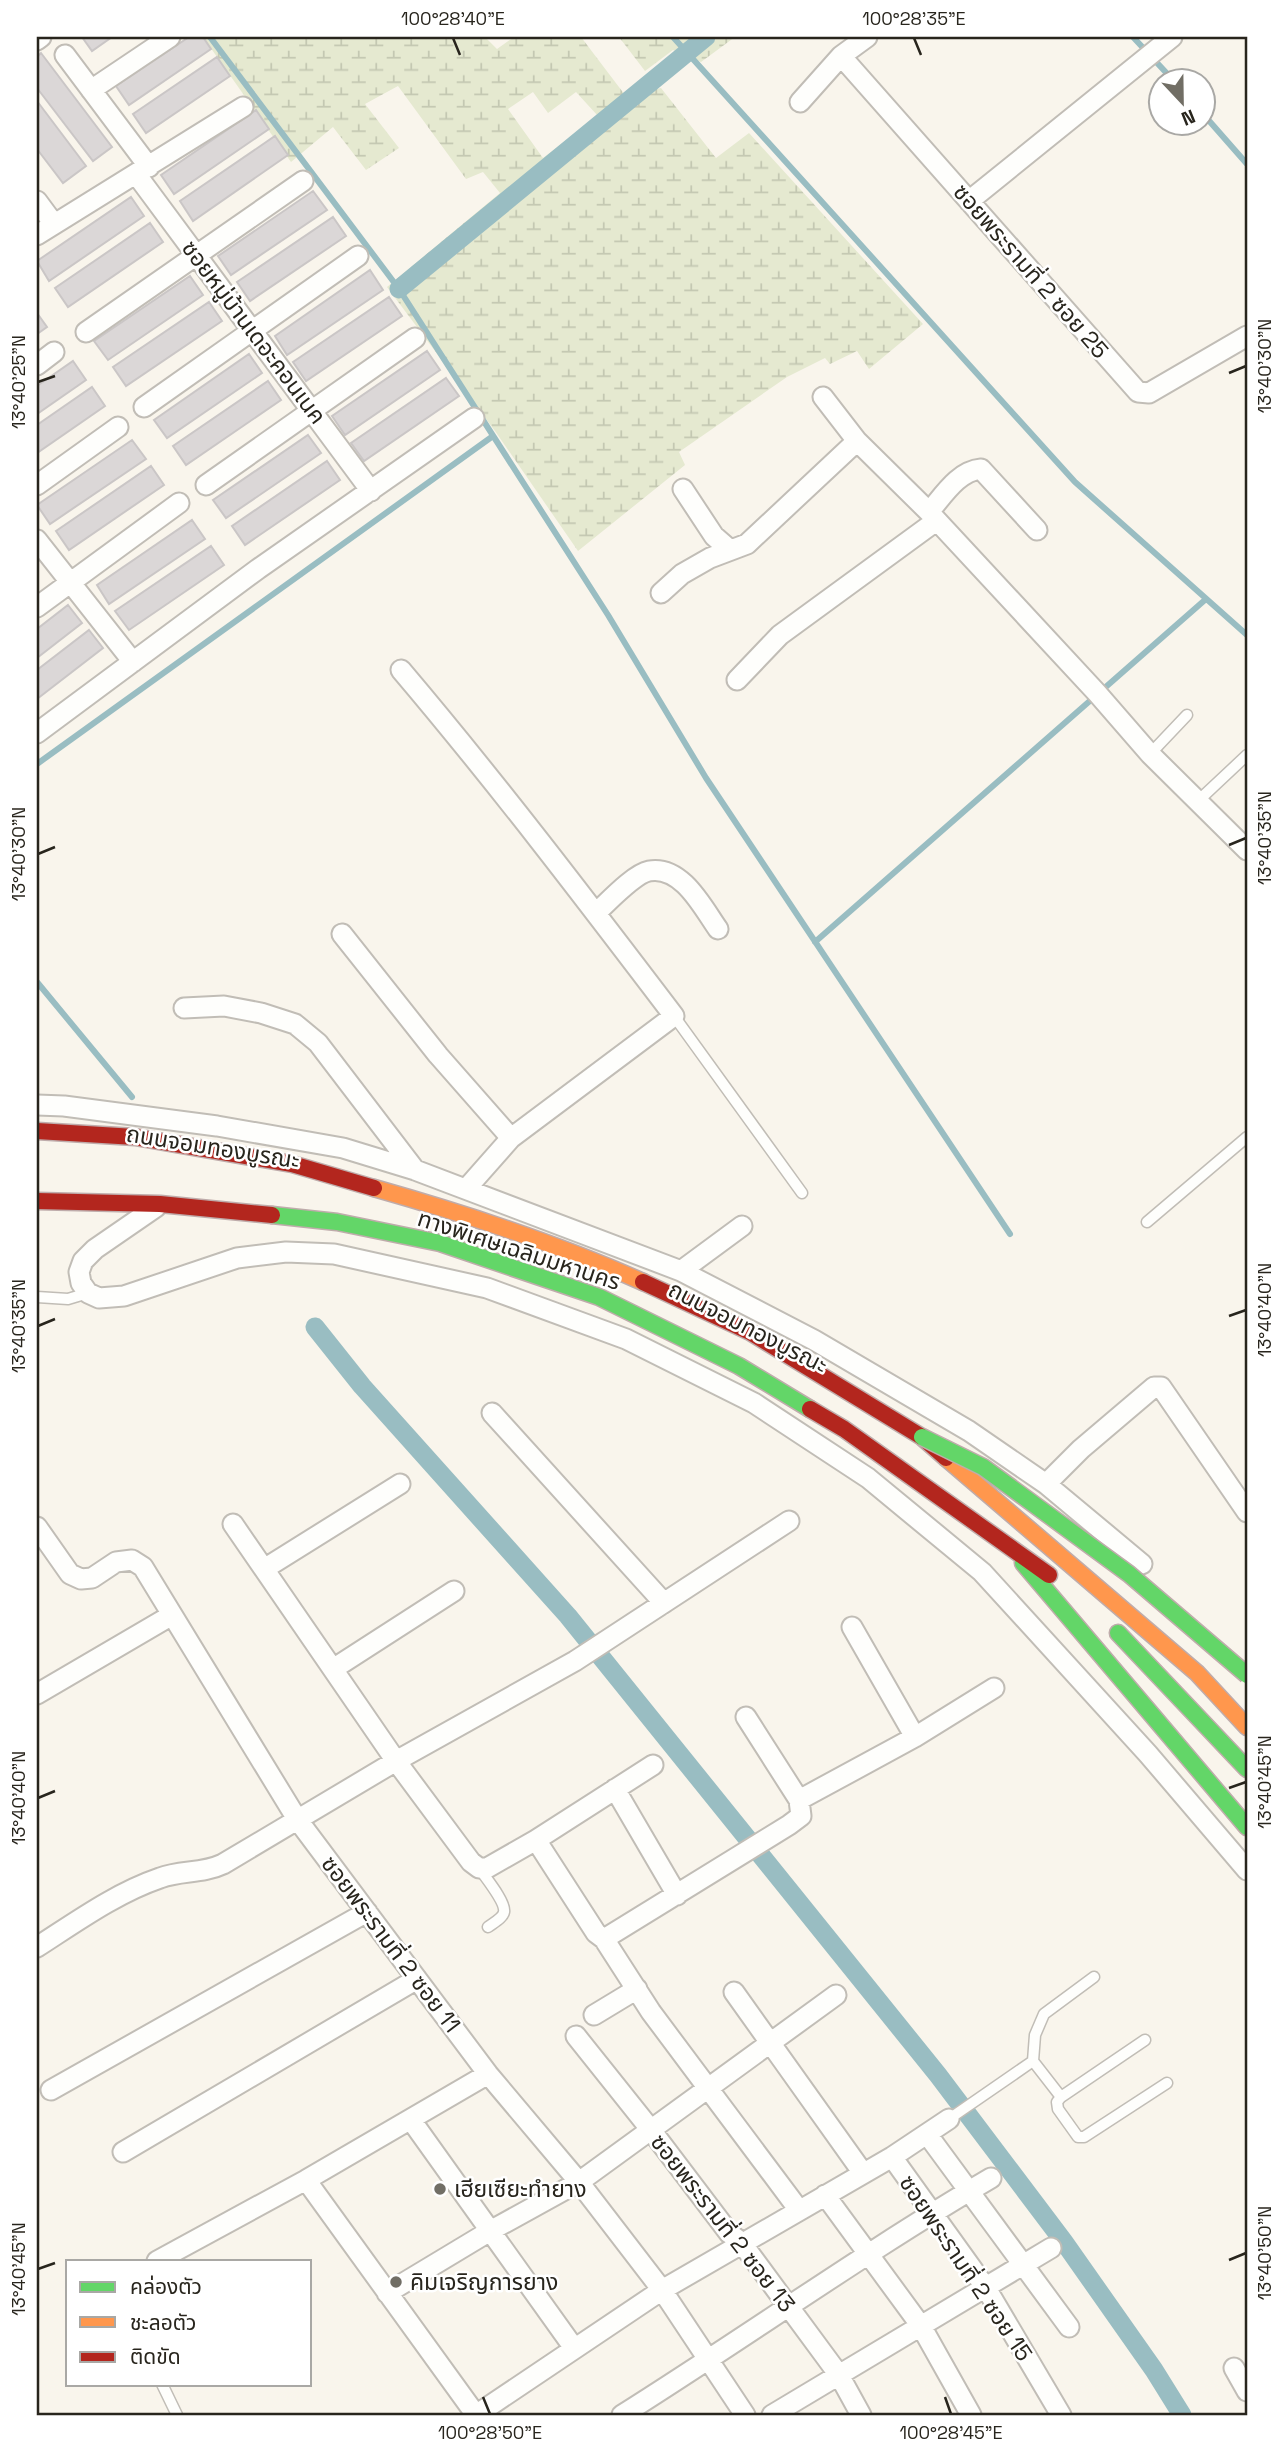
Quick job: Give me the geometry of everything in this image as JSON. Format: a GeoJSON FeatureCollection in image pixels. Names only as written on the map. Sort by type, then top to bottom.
{"type":"FeatureCollection","features":[{"type":"Feature","properties":{"kind":"highway","name":"ทางพิเศษเฉลิมมหานคร"},"geometry":{"type":"LineString","coordinates":[[37,1131],[135,1137],[292,1164],[448,1209],[592,1259],[694,1304],[761,1339],[922,1437]]}},
{"type":"Feature","properties":{"kind":"highway","name":"ทางพิเศษเฉลิมมหานคร"},"geometry":{"type":"LineString","coordinates":[[37,1201],[160,1204],[337,1222],[427,1241],[599,1297],[739,1366],[845,1429],[1006,1544]]}},
{"type":"Feature","properties":{"kind":"highway"},"geometry":{"type":"LineString","coordinates":[[922,1437],[983,1467],[1129,1574],[1247,1675]]}},
{"type":"Feature","properties":{"kind":"highway"},"geometry":{"type":"LineString","coordinates":[[922,1437],[1197,1673],[1247,1727]]}},
{"type":"Feature","properties":{"kind":"highway"},"geometry":{"type":"LineString","coordinates":[[1006,1544],[1061,1584]]}},
{"type":"Feature","properties":{"kind":"highway"},"geometry":{"type":"LineString","coordinates":[[1006,1544],[1247,1827]]}},
{"type":"Feature","properties":{"kind":"highway"},"geometry":{"type":"LineString","coordinates":[[1103,1617],[1247,1769]]}},
{"type":"Feature","properties":{"kind":"street"},"geometry":{"type":"LineString","coordinates":[[37,40],[41,37]]}},
{"type":"Feature","properties":{"kind":"street"},"geometry":{"type":"LineString","coordinates":[[91,90],[170,37]]}},
{"type":"Feature","properties":{"kind":"street"},"geometry":{"type":"LineString","coordinates":[[800,102],[841,56],[867,37]]}},
{"type":"Feature","properties":{"kind":"street"},"geometry":{"type":"LineString","coordinates":[[969,201],[1172,37]]}},
{"type":"Feature","properties":{"kind":"street","name":"ซอยหมู่บ้านเดอะคอนเนค"},"geometry":{"type":"LineString","coordinates":[[65,55],[91,90],[197,255],[371,491]]}},
{"type":"Feature","properties":{"kind":"street","name":"ซอยพระรามที่ 2 ซอย 25"},"geometry":{"type":"LineString","coordinates":[[841,56],[1138,392],[1149,393],[1247,336]]}},
{"type":"Feature","properties":{"kind":"street"},"geometry":{"type":"LineString","coordinates":[[37,235],[243,107]]}},
{"type":"Feature","properties":{"kind":"street"},"geometry":{"type":"LineString","coordinates":[[86,331],[303,181]]}},
{"type":"Feature","properties":{"kind":"street"},"geometry":{"type":"LineString","coordinates":[[37,201],[54,223]]}},
{"type":"Feature","properties":{"kind":"street"},"geometry":{"type":"LineString","coordinates":[[144,407],[358,256]]}},
{"type":"Feature","properties":{"kind":"street"},"geometry":{"type":"LineString","coordinates":[[206,485],[415,338]]}},
{"type":"Feature","properties":{"kind":"street"},"geometry":{"type":"LineString","coordinates":[[37,365],[54,352]]}},
{"type":"Feature","properties":{"kind":"street"},"geometry":{"type":"LineString","coordinates":[[823,397],[857,441],[932,516],[1150,754],[1247,850]]}},
{"type":"Feature","properties":{"kind":"street"},"geometry":{"type":"LineString","coordinates":[[37,733],[258,569],[474,418]]}},
{"type":"Feature","properties":{"kind":"street"},"geometry":{"type":"LineString","coordinates":[[37,485],[118,427]]}},
{"type":"Feature","properties":{"kind":"street"},"geometry":{"type":"LineString","coordinates":[[661,593],[682,574],[710,558],[747,544],[857,441]]}},
{"type":"Feature","properties":{"kind":"street"},"geometry":{"type":"LineString","coordinates":[[737,680],[780,635],[932,516],[958,479],[974,470],[981,469],[1037,530]]}},
{"type":"Feature","properties":{"kind":"street"},"geometry":{"type":"LineString","coordinates":[[683,489],[715,536],[730,550]]}},
{"type":"Feature","properties":{"kind":"street"},"geometry":{"type":"LineString","coordinates":[[37,607],[179,503]]}},
{"type":"Feature","properties":{"kind":"street"},"geometry":{"type":"LineString","coordinates":[[37,540],[133,662]]}},
{"type":"Feature","properties":{"kind":"street"},"geometry":{"type":"LineString","coordinates":[[401,670],[480,764],[495,787],[597,912],[674,1016],[512,1139],[466,1189]]}},
{"type":"Feature","properties":{"kind":"street"},"geometry":{"type":"LineString","coordinates":[[597,912],[628,884],[648,871],[662,872],[677,878],[690,889],[718,929]]}},
{"type":"Feature","properties":{"kind":"street"},"geometry":{"type":"LineString","coordinates":[[342,934],[438,1055],[512,1139]]}},
{"type":"Feature","properties":{"kind":"street"},"geometry":{"type":"LineString","coordinates":[[184,1008],[224,1006],[261,1013],[295,1024],[318,1043],[415,1170]]}},
{"type":"Feature","properties":{"kind":"street"},"geometry":{"type":"LineString","coordinates":[[37,1105],[205,1124],[343,1148],[415,1170],[681,1271],[814,1340],[969,1432],[1046,1484],[1114,1538],[1159,1580],[1247,1652]]}},
{"type":"Feature","properties":{"kind":"street","name":"ถนนจอมทองบูรณะ"},"geometry":{"type":"LineString","coordinates":[[37,1125],[152,1133],[281,1156],[454,1201],[560,1240],[720,1308],[790,1349],[855,1381],[925,1425],[1152,1603],[1247,1688]]}},
{"type":"Feature","properties":{"kind":"street"},"geometry":{"type":"LineString","coordinates":[[160,1204],[94,1249],[83,1261],[79,1272],[88,1293],[100,1298],[124,1296],[237,1258],[286,1252],[334,1254],[487,1288],[625,1339],[754,1403],[868,1478],[982,1572],[1148,1754],[1247,1870]]}},
{"type":"Feature","properties":{"kind":"street"},"geometry":{"type":"LineString","coordinates":[[681,1271],[742,1226]]}},
{"type":"Feature","properties":{"kind":"street"},"geometry":{"type":"LineString","coordinates":[[1046,1484],[1081,1449],[1154,1387],[1161,1387],[1247,1512]]}},
{"type":"Feature","properties":{"kind":"street"},"geometry":{"type":"LineString","coordinates":[[492,1413],[664,1603]]}},
{"type":"Feature","properties":{"kind":"street"},"geometry":{"type":"LineString","coordinates":[[264,1569],[400,1484]]}},
{"type":"Feature","properties":{"kind":"street"},"geometry":{"type":"LineString","coordinates":[[37,1947],[94,1910],[146,1884],[174,1873],[212,1869],[396,1761],[575,1661],[789,1521]]}},
{"type":"Feature","properties":{"kind":"street"},"geometry":{"type":"LineString","coordinates":[[233,1524],[396,1761],[471,1862],[479,1868],[487,1868],[536,1840],[653,1765]]}},
{"type":"Feature","properties":{"kind":"street","name":"ซอยพระรามที่ 2 ซอย 11"},"geometry":{"type":"LineString","coordinates":[[37,1527],[70,1574],[81,1579],[92,1578],[116,1562],[132,1560],[143,1567],[297,1819],[488,2074],[579,2182],[662,2290],[745,2415]]}},
{"type":"Feature","properties":{"kind":"street"},"geometry":{"type":"LineString","coordinates":[[333,1670],[454,1591]]}},
{"type":"Feature","properties":{"kind":"street"},"geometry":{"type":"LineString","coordinates":[[37,1694],[172,1615]]}},
{"type":"Feature","properties":{"kind":"street"},"geometry":{"type":"LineString","coordinates":[[852,1627],[915,1737]]}},
{"type":"Feature","properties":{"kind":"street"},"geometry":{"type":"LineString","coordinates":[[799,1800],[915,1737],[994,1688]]}},
{"type":"Feature","properties":{"kind":"street"},"geometry":{"type":"LineString","coordinates":[[604,1939],[745,1854],[801,1816],[799,1800],[746,1717]]}},
{"type":"Feature","properties":{"kind":"street"},"geometry":{"type":"LineString","coordinates":[[615,1789],[677,1895]]}},
{"type":"Feature","properties":{"kind":"street"},"geometry":{"type":"LineString","coordinates":[[536,1840],[596,1933],[604,1939],[637,1989],[799,2210]]}},
{"type":"Feature","properties":{"kind":"street"},"geometry":{"type":"LineString","coordinates":[[51,2090],[367,1912]]}},
{"type":"Feature","properties":{"kind":"street"},"geometry":{"type":"LineString","coordinates":[[123,2152],[418,1979]]}},
{"type":"Feature","properties":{"kind":"street"},"geometry":{"type":"LineString","coordinates":[[594,2015],[637,1989]]}},
{"type":"Feature","properties":{"kind":"street"},"geometry":{"type":"LineString","coordinates":[[734,1992],[863,2173]]}},
{"type":"Feature","properties":{"kind":"street"},"geometry":{"type":"LineString","coordinates":[[387,2293],[579,2182],[836,1995]]}},
{"type":"Feature","properties":{"kind":"street","name":"ซอยพระรามที่ 2 ซอย 13"},"geometry":{"type":"LineString","coordinates":[[576,2036],[729,2233],[741,2242],[839,2375],[861,2415]]}},
{"type":"Feature","properties":{"kind":"street"},"geometry":{"type":"LineString","coordinates":[[159,2260],[306,2180],[488,2074]]}},
{"type":"Feature","properties":{"kind":"street"},"geometry":{"type":"LineString","coordinates":[[306,2180],[476,2415],[662,2290],[892,2157],[949,2119]]}},
{"type":"Feature","properties":{"kind":"street"},"geometry":{"type":"LineString","coordinates":[[411,2120],[574,2348]]}},
{"type":"Feature","properties":{"kind":"street"},"geometry":{"type":"LineString","coordinates":[[927,2134],[1069,2327]]}},
{"type":"Feature","properties":{"kind":"street","name":"ซอยพระรามที่ 2 ซอย 15"},"geometry":{"type":"LineString","coordinates":[[892,2157],[986,2288],[1061,2415]]}},
{"type":"Feature","properties":{"kind":"street"},"geometry":{"type":"LineString","coordinates":[[622,2415],[709,2360],[867,2253],[991,2178]]}},
{"type":"Feature","properties":{"kind":"street"},"geometry":{"type":"LineString","coordinates":[[825,2195],[921,2326],[971,2415]]}},
{"type":"Feature","properties":{"kind":"street"},"geometry":{"type":"LineString","coordinates":[[772,2415],[1051,2248]]}},
{"type":"Feature","properties":{"kind":"street"},"geometry":{"type":"LineString","coordinates":[[1234,2368],[1247,2391]]}},
{"type":"Feature","properties":{"kind":"lane"},"geometry":{"type":"LineString","coordinates":[[1150,754],[1187,715]]}},
{"type":"Feature","properties":{"kind":"lane"},"geometry":{"type":"LineString","coordinates":[[1198,801],[1247,755]]}},
{"type":"Feature","properties":{"kind":"lane"},"geometry":{"type":"LineString","coordinates":[[674,1016],[802,1193]]}},
{"type":"Feature","properties":{"kind":"lane"},"geometry":{"type":"LineString","coordinates":[[1146,1222],[1247,1137]]}},
{"type":"Feature","properties":{"kind":"lane"},"geometry":{"type":"LineString","coordinates":[[37,1297],[68,1299],[88,1293]]}},
{"type":"Feature","properties":{"kind":"lane"},"geometry":{"type":"LineString","coordinates":[[479,1868],[505,1910],[503,1915],[488,1927]]}},
{"type":"Feature","properties":{"kind":"lane"},"geometry":{"type":"LineString","coordinates":[[1061,2097],[1033,2061],[1035,2035],[1044,2014],[1094,1977]]}},
{"type":"Feature","properties":{"kind":"lane"},"geometry":{"type":"LineString","coordinates":[[1145,2040],[1061,2097],[1057,2102],[1058,2109],[1079,2137],[1084,2137],[1167,2082]]}},
{"type":"Feature","properties":{"kind":"lane"},"geometry":{"type":"LineString","coordinates":[[949,2119],[1033,2061]]}},
{"type":"Feature","properties":{"kind":"lane"},"geometry":{"type":"LineString","coordinates":[[163,2386],[177,2415]]}},
{"type":"Feature","properties":{"kind":"green space"},"geometry":{"type":"Polygon","coordinates":[[[203,37],[485,37],[497,49],[514,37],[581,37],[625,95],[661,88],[716,158],[749,133],[923,324],[869,369],[857,351],[830,364],[825,358],[787,377],[679,452],[685,465],[578,551],[495,431],[387,287],[500,193],[483,172],[466,179],[398,86],[365,104],[399,148],[366,170],[333,127],[291,162],[203,37]],[[533,92],[508,109],[543,158],[598,116],[576,92],[548,113],[533,92]]]}},
{"type":"Feature","properties":{"kind":"green space"},"geometry":{"type":"Polygon","coordinates":[[[619,37],[735,37],[701,62],[673,50],[645,71],[619,37]]]}},
{"type":"Feature","properties":{"kind":"building"},"geometry":{"type":"Polygon","coordinates":[[[82,37],[112,37],[92,51],[82,37]]]}},
{"type":"Feature","properties":{"kind":"building"},"geometry":{"type":"Polygon","coordinates":[[[189,37],[203,37],[211,49],[129,105],[116,86],[189,37]]]}},
{"type":"Feature","properties":{"kind":"building"},"geometry":{"type":"Polygon","coordinates":[[[41,53],[112,147],[93,161],[37,88],[37,57],[41,53]]]}},
{"type":"Feature","properties":{"kind":"building"},"geometry":{"type":"Polygon","coordinates":[[[217,57],[230,76],[146,133],[133,114],[217,57]]]}},
{"type":"Feature","properties":{"kind":"building"},"geometry":{"type":"Polygon","coordinates":[[[37,101],[86,166],[63,183],[37,149],[37,101]]]}},
{"type":"Feature","properties":{"kind":"building"},"geometry":{"type":"Polygon","coordinates":[[[256,110],[269,129],[174,194],[161,175],[256,110]]]}},
{"type":"Feature","properties":{"kind":"building"},"geometry":{"type":"Polygon","coordinates":[[[275,136],[288,155],[193,221],[180,201],[275,136]]]}},
{"type":"Feature","properties":{"kind":"building"},"geometry":{"type":"Polygon","coordinates":[[[313,191],[327,210],[231,275],[218,256],[313,191]]]}},
{"type":"Feature","properties":{"kind":"building"},"geometry":{"type":"Polygon","coordinates":[[[131,197],[144,216],[49,281],[37,261],[131,197]]]}},
{"type":"Feature","properties":{"kind":"building"},"geometry":{"type":"Polygon","coordinates":[[[333,217],[346,236],[250,301],[237,282],[333,217]]]}},
{"type":"Feature","properties":{"kind":"building"},"geometry":{"type":"Polygon","coordinates":[[[150,223],[163,242],[68,307],[55,288],[150,223]]]}},
{"type":"Feature","properties":{"kind":"building"},"geometry":{"type":"Polygon","coordinates":[[[370,270],[383,290],[287,355],[275,336],[370,270]]]}},
{"type":"Feature","properties":{"kind":"building"},"geometry":{"type":"Polygon","coordinates":[[[190,276],[203,295],[108,360],[94,341],[190,276]]]}},
{"type":"Feature","properties":{"kind":"building"},"geometry":{"type":"Polygon","coordinates":[[[389,297],[402,316],[306,381],[293,362],[389,297]]]}},
{"type":"Feature","properties":{"kind":"building"},"geometry":{"type":"Polygon","coordinates":[[[209,302],[222,321],[126,386],[113,367],[209,302]]]}},
{"type":"Feature","properties":{"kind":"building"},"geometry":{"type":"Polygon","coordinates":[[[37,313],[47,327],[37,334],[37,313]]]}},
{"type":"Feature","properties":{"kind":"building"},"geometry":{"type":"Polygon","coordinates":[[[427,351],[440,370],[345,435],[332,416],[427,351]]]}},
{"type":"Feature","properties":{"kind":"building"},"geometry":{"type":"Polygon","coordinates":[[[249,354],[262,373],[167,438],[154,420],[249,354]]]}},
{"type":"Feature","properties":{"kind":"building"},"geometry":{"type":"Polygon","coordinates":[[[73,361],[86,380],[37,414],[37,386],[73,361]]]}},
{"type":"Feature","properties":{"kind":"building"},"geometry":{"type":"Polygon","coordinates":[[[446,378],[459,396],[364,461],[351,443],[446,378]]]}},
{"type":"Feature","properties":{"kind":"building"},"geometry":{"type":"Polygon","coordinates":[[[268,381],[281,400],[186,465],[173,446],[268,381]]]}},
{"type":"Feature","properties":{"kind":"building"},"geometry":{"type":"Polygon","coordinates":[[[92,387],[105,406],[37,453],[37,425],[92,387]]]}},
{"type":"Feature","properties":{"kind":"building"},"geometry":{"type":"Polygon","coordinates":[[[308,435],[321,453],[226,518],[213,500],[308,435]]]}},
{"type":"Feature","properties":{"kind":"building"},"geometry":{"type":"Polygon","coordinates":[[[132,440],[146,459],[50,524],[37,505],[132,440]]]}},
{"type":"Feature","properties":{"kind":"building"},"geometry":{"type":"Polygon","coordinates":[[[327,461],[340,480],[245,545],[232,526],[327,461]]]}},
{"type":"Feature","properties":{"kind":"building"},"geometry":{"type":"Polygon","coordinates":[[[151,466],[164,485],[69,550],[56,531],[151,466]]]}},
{"type":"Feature","properties":{"kind":"building"},"geometry":{"type":"Polygon","coordinates":[[[192,520],[205,539],[109,604],[97,585],[192,520]]]}},
{"type":"Feature","properties":{"kind":"building"},"geometry":{"type":"Polygon","coordinates":[[[211,546],[224,565],[129,630],[115,611],[211,546]]]}},
{"type":"Feature","properties":{"kind":"building"},"geometry":{"type":"Polygon","coordinates":[[[68,605],[82,623],[37,658],[37,629],[68,605]]]}},
{"type":"Feature","properties":{"kind":"building"},"geometry":{"type":"Polygon","coordinates":[[[89,630],[103,648],[37,699],[37,670],[89,630]]]}},
{"type":"Feature","properties":{"kind":"waterway"},"geometry":{"type":"LineString","coordinates":[[210,37],[399,289],[608,615],[706,778],[1010,1234]]}},
{"type":"Feature","properties":{"kind":"waterway"},"geometry":{"type":"LineString","coordinates":[[673,37],[1075,482],[1247,635]]}},
{"type":"Feature","properties":{"kind":"waterway"},"geometry":{"type":"LineString","coordinates":[[399,289],[706,37]]}},
{"type":"Feature","properties":{"kind":"waterway"},"geometry":{"type":"LineString","coordinates":[[1133,37],[1160,66]]}},
{"type":"Feature","properties":{"kind":"waterway"},"geometry":{"type":"LineString","coordinates":[[1218,131],[1247,164]]}},
{"type":"Feature","properties":{"kind":"waterway"},"geometry":{"type":"LineString","coordinates":[[37,764],[493,436]]}},
{"type":"Feature","properties":{"kind":"waterway"},"geometry":{"type":"LineString","coordinates":[[815,942],[1206,599]]}},
{"type":"Feature","properties":{"kind":"waterway"},"geometry":{"type":"LineString","coordinates":[[37,982],[132,1097]]}},
{"type":"Feature","properties":{"kind":"waterway"},"geometry":{"type":"LineString","coordinates":[[315,1327],[362,1386],[568,1616],[938,2075],[1064,2242],[1154,2370],[1182,2415]]}},
{"type":"Feature","properties":{"kind":"traffic: fast"},"geometry":{"type":"LineString","coordinates":[[272,1215],[337,1222],[440,1243],[599,1297],[739,1366],[810,1409]]}},
{"type":"Feature","properties":{"kind":"traffic: fast"},"geometry":{"type":"LineString","coordinates":[[922,1437],[983,1467],[1129,1574],[1247,1675]]}},
{"type":"Feature","properties":{"kind":"traffic: fast"},"geometry":{"type":"LineString","coordinates":[[1023,1563],[1247,1827]]}},
{"type":"Feature","properties":{"kind":"traffic: fast"},"geometry":{"type":"LineString","coordinates":[[1118,1633],[1247,1769]]}},
{"type":"Feature","properties":{"kind":"traffic: slow"},"geometry":{"type":"LineString","coordinates":[[374,1188],[510,1230],[643,1282]]}},
{"type":"Feature","properties":{"kind":"traffic: slow"},"geometry":{"type":"LineString","coordinates":[[946,1458],[1197,1673],[1247,1727]]}},
{"type":"Feature","properties":{"kind":"traffic: jam"},"geometry":{"type":"LineString","coordinates":[[37,1131],[135,1137],[292,1164],[374,1188]]}},
{"type":"Feature","properties":{"kind":"traffic: jam"},"geometry":{"type":"LineString","coordinates":[[37,1201],[160,1204],[272,1215]]}},
{"type":"Feature","properties":{"kind":"traffic: jam"},"geometry":{"type":"LineString","coordinates":[[643,1282],[750,1332],[922,1437],[946,1458]]}},
{"type":"Feature","properties":{"kind":"traffic: jam"},"geometry":{"type":"LineString","coordinates":[[810,1409],[844,1429],[1049,1575]]}},
{"type":"Feature","properties":{"kind":"place","name":"เฮียเซียะทำยาง"},"geometry":{"type":"Point","coordinates":[440,2189]}},
{"type":"Feature","properties":{"kind":"place","name":"คิมเจริญการยาง"},"geometry":{"type":"Point","coordinates":[396,2282]}}]}
